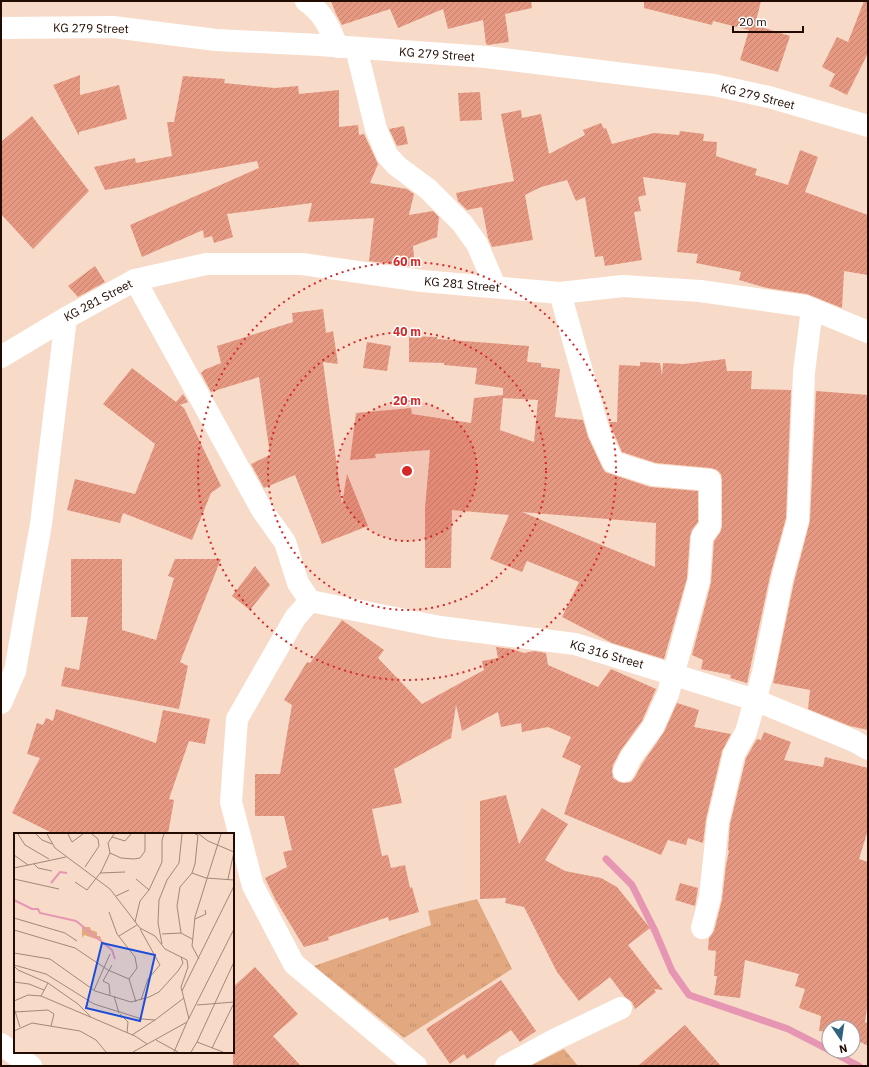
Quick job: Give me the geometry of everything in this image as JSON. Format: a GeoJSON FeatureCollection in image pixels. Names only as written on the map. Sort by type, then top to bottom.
{"type":"FeatureCollection","features":[{"type":"Feature","properties":{"kind":"street"},"geometry":{"type":"LineString","coordinates":[[306,1],[316,7],[347,47],[376,129],[387,155],[397,166],[428,189],[462,223],[477,244],[495,286]]}},
{"type":"Feature","properties":{"kind":"street","name":"KG 279 Street"},"geometry":{"type":"LineString","coordinates":[[1,28],[113,27],[216,40],[347,47],[486,57],[714,85],[769,97],[868,126]]}},
{"type":"Feature","properties":{"kind":"street","name":"KG 281 Street"},"geometry":{"type":"LineString","coordinates":[[1,357],[66,318],[135,280],[206,264],[302,264],[422,281],[495,286],[560,293],[623,286],[700,291],[805,306],[868,332]]}},
{"type":"Feature","properties":{"kind":"street"},"geometry":{"type":"LineString","coordinates":[[135,280],[262,510],[285,542],[298,583],[310,601],[295,618],[237,719],[231,802],[253,886],[294,964],[416,1066]]}},
{"type":"Feature","properties":{"kind":"street"},"geometry":{"type":"LineString","coordinates":[[560,293],[600,432],[613,462],[654,475],[710,480],[710,526],[702,537],[699,580],[674,674],[668,694],[653,727],[631,757],[624,771]]}},
{"type":"Feature","properties":{"kind":"street"},"geometry":{"type":"LineString","coordinates":[[702,928],[710,897],[718,822],[734,754],[746,732],[763,673],[782,579],[798,520],[804,372],[812,309]]}},
{"type":"Feature","properties":{"kind":"street"},"geometry":{"type":"LineString","coordinates":[[1,703],[15,671],[41,524],[66,318]]}},
{"type":"Feature","properties":{"kind":"street","name":"KG 316 Street"},"geometry":{"type":"LineString","coordinates":[[310,601],[440,627],[575,644],[755,700],[854,741],[868,749]]}},
{"type":"Feature","properties":{"kind":"street"},"geometry":{"type":"LineString","coordinates":[[506,1066],[554,1040],[621,1008]]}},
{"type":"Feature","properties":{"kind":"street"},"geometry":{"type":"LineString","coordinates":[[1,1044],[31,1066]]}},
{"type":"Feature","properties":{"kind":"green space"},"geometry":{"type":"Polygon","coordinates":[[[477,899],[512,969],[404,1038],[314,966],[431,925],[428,911],[477,899]]]}},
{"type":"Feature","properties":{"kind":"green space"},"geometry":{"type":"Polygon","coordinates":[[[564,1049],[578,1066],[530,1066],[564,1049]]]}},
{"type":"Feature","properties":{"kind":"building"},"geometry":{"type":"Polygon","coordinates":[[[331,1],[531,1],[532,8],[505,14],[509,42],[488,45],[486,44],[483,20],[448,29],[443,9],[398,28],[390,9],[342,25],[331,1]]]}},
{"type":"Feature","properties":{"kind":"building"},"geometry":{"type":"Polygon","coordinates":[[[644,1],[761,1],[755,25],[790,36],[778,72],[740,60],[749,30],[713,21],[712,25],[644,8],[644,1]]]}},
{"type":"Feature","properties":{"kind":"building"},"geometry":{"type":"Polygon","coordinates":[[[864,1],[868,1],[868,53],[847,95],[829,86],[835,74],[822,67],[837,37],[848,42],[864,1]]]}},
{"type":"Feature","properties":{"kind":"building"},"geometry":{"type":"Polygon","coordinates":[[[80,75],[80,95],[119,85],[127,119],[79,132],[79,136],[53,85],[80,75]]]}},
{"type":"Feature","properties":{"kind":"building"},"geometry":{"type":"Polygon","coordinates":[[[183,76],[225,79],[224,83],[275,88],[298,86],[299,94],[339,90],[339,127],[358,125],[359,135],[364,134],[378,164],[370,183],[407,189],[414,194],[409,215],[433,211],[439,217],[437,237],[413,246],[415,267],[369,261],[374,218],[308,222],[312,203],[227,214],[233,237],[214,243],[212,236],[204,238],[203,230],[142,257],[130,225],[259,168],[257,161],[105,190],[94,167],[135,158],[136,163],[172,156],[167,122],[174,122],[183,76]]]}},
{"type":"Feature","properties":{"kind":"building"},"geometry":{"type":"Polygon","coordinates":[[[480,92],[482,120],[460,121],[458,93],[480,92]]]}},
{"type":"Feature","properties":{"kind":"building"},"geometry":{"type":"Polygon","coordinates":[[[521,110],[522,118],[541,114],[549,154],[585,135],[583,130],[601,123],[604,129],[606,128],[612,144],[654,133],[679,135],[680,131],[704,134],[703,141],[717,142],[716,156],[757,169],[755,175],[788,185],[800,150],[818,157],[805,192],[868,215],[868,275],[844,271],[842,308],[807,294],[767,288],[739,280],[741,272],[696,263],[698,254],[677,252],[686,183],[643,177],[646,195],[638,197],[641,211],[634,212],[642,260],[605,266],[603,256],[595,257],[585,197],[576,201],[567,180],[541,187],[525,195],[533,240],[492,247],[488,238],[482,207],[467,210],[458,201],[456,193],[514,181],[501,114],[521,110]]]}},
{"type":"Feature","properties":{"kind":"building"},"geometry":{"type":"Polygon","coordinates":[[[32,116],[89,191],[33,249],[1,214],[1,142],[32,116]]]}},
{"type":"Feature","properties":{"kind":"building"},"geometry":{"type":"Polygon","coordinates":[[[404,126],[408,144],[397,146],[389,129],[404,126]]]}},
{"type":"Feature","properties":{"kind":"building"},"geometry":{"type":"Polygon","coordinates":[[[95,266],[105,282],[78,297],[68,286],[95,266]]]}},
{"type":"Feature","properties":{"kind":"building"},"geometry":{"type":"Polygon","coordinates":[[[323,309],[326,333],[333,331],[338,364],[323,362],[342,504],[347,474],[368,526],[322,544],[295,475],[264,488],[251,464],[270,455],[259,377],[211,392],[201,373],[204,370],[221,363],[217,346],[293,322],[292,313],[323,309]]]}},
{"type":"Feature","properties":{"kind":"building"},"geometry":{"type":"Polygon","coordinates":[[[409,336],[437,337],[437,339],[529,346],[528,362],[541,363],[541,367],[560,369],[555,417],[583,420],[588,437],[605,472],[650,487],[698,491],[698,522],[692,530],[690,536],[687,578],[664,659],[612,643],[562,617],[579,582],[527,561],[522,572],[490,559],[509,515],[452,510],[451,568],[425,568],[425,508],[430,450],[375,454],[376,458],[350,460],[356,413],[411,408],[412,414],[471,423],[474,398],[503,395],[503,388],[475,384],[477,368],[444,365],[444,363],[409,362],[409,336]],[[503,398],[500,430],[534,442],[538,400],[503,398]],[[522,512],[655,567],[656,523],[522,512]]]}},
{"type":"Feature","properties":{"kind":"building"},"geometry":{"type":"Polygon","coordinates":[[[367,342],[391,346],[387,371],[363,368],[367,342]]]}},
{"type":"Feature","properties":{"kind":"building"},"geometry":{"type":"Polygon","coordinates":[[[725,359],[727,371],[752,371],[751,389],[791,390],[786,518],[770,576],[747,683],[730,678],[731,675],[701,669],[703,660],[692,655],[711,583],[714,541],[720,533],[722,526],[721,474],[717,470],[711,468],[656,463],[622,452],[609,422],[617,422],[619,365],[640,366],[640,362],[660,363],[662,375],[663,363],[683,364],[725,359]]]}},
{"type":"Feature","properties":{"kind":"building"},"geometry":{"type":"Polygon","coordinates":[[[132,368],[176,402],[183,394],[188,402],[180,405],[184,408],[221,486],[211,493],[192,540],[123,513],[120,523],[67,510],[75,479],[135,494],[155,444],[103,404],[132,368]]]}},
{"type":"Feature","properties":{"kind":"building"},"geometry":{"type":"Polygon","coordinates":[[[816,391],[868,395],[868,730],[850,726],[808,709],[810,690],[773,683],[794,582],[810,521],[816,391]]]}},
{"type":"Feature","properties":{"kind":"building"},"geometry":{"type":"Polygon","coordinates":[[[71,559],[122,559],[122,630],[156,640],[174,578],[168,576],[175,559],[221,559],[180,662],[188,666],[179,709],[61,686],[65,667],[79,670],[88,617],[71,617],[71,559]]]}},
{"type":"Feature","properties":{"kind":"building"},"geometry":{"type":"Polygon","coordinates":[[[255,566],[270,585],[250,610],[232,596],[255,566]]]}},
{"type":"Feature","properties":{"kind":"building"},"geometry":{"type":"Polygon","coordinates":[[[342,620],[384,650],[378,658],[422,704],[484,670],[482,661],[498,658],[496,647],[512,649],[524,653],[534,651],[546,653],[548,665],[598,687],[611,669],[656,689],[642,721],[621,750],[613,765],[613,778],[619,782],[631,782],[635,777],[664,732],[677,703],[699,710],[694,727],[731,734],[722,751],[706,819],[703,843],[688,838],[686,845],[668,840],[661,855],[564,814],[581,766],[562,757],[571,737],[548,727],[522,732],[521,723],[501,727],[498,712],[462,731],[456,705],[451,738],[394,769],[402,803],[372,809],[382,856],[388,855],[391,868],[405,865],[410,888],[412,887],[419,912],[389,921],[388,917],[328,937],[329,940],[304,947],[275,899],[265,878],[287,867],[283,852],[292,850],[284,816],[255,816],[255,774],[280,774],[292,705],[284,700],[307,662],[310,663],[342,620]]]}},
{"type":"Feature","properties":{"kind":"building"},"geometry":{"type":"Polygon","coordinates":[[[56,709],[156,743],[163,710],[210,719],[205,744],[189,741],[169,799],[174,800],[168,833],[52,833],[12,813],[40,758],[27,754],[37,723],[43,725],[46,718],[53,721],[56,709]]]}},
{"type":"Feature","properties":{"kind":"building"},"geometry":{"type":"Polygon","coordinates":[[[764,732],[791,742],[784,760],[823,767],[825,757],[868,768],[868,830],[859,859],[868,862],[868,1001],[865,1022],[868,1024],[868,1046],[861,1042],[861,1019],[821,1019],[821,1031],[819,1031],[821,1016],[799,1008],[805,989],[795,986],[799,974],[745,960],[740,998],[714,995],[717,976],[714,976],[716,951],[708,950],[709,938],[714,931],[722,900],[729,851],[730,824],[746,758],[757,739],[761,740],[764,732]]]}},
{"type":"Feature","properties":{"kind":"building"},"geometry":{"type":"Polygon","coordinates":[[[506,795],[519,844],[542,808],[568,824],[545,860],[565,871],[601,878],[617,887],[650,928],[628,945],[663,990],[654,989],[656,992],[635,1009],[632,1002],[625,997],[610,977],[579,1001],[557,972],[524,907],[505,903],[506,898],[480,899],[480,801],[506,795]]]}},
{"type":"Feature","properties":{"kind":"building"},"geometry":{"type":"Polygon","coordinates":[[[680,883],[698,888],[695,906],[675,900],[680,883]]]}},
{"type":"Feature","properties":{"kind":"building"},"geometry":{"type":"Polygon","coordinates":[[[255,967],[298,1014],[273,1036],[301,1066],[233,1066],[234,986],[255,967]]]}},
{"type":"Feature","properties":{"kind":"building"},"geometry":{"type":"Polygon","coordinates":[[[501,980],[536,1031],[520,1042],[511,1030],[467,1059],[464,1054],[450,1064],[426,1029],[501,980]]]}},
{"type":"Feature","properties":{"kind":"building"},"geometry":{"type":"Polygon","coordinates":[[[685,1025],[721,1066],[638,1066],[685,1025]]]}},
{"type":"Feature","properties":{"kind":"waterway"},"geometry":{"type":"LineString","coordinates":[[606,859],[632,885],[655,931],[672,971],[689,995],[788,1029],[821,1046]]}},
{"type":"Feature","properties":{"kind":"waterway"},"geometry":{"type":"LineString","coordinates":[[845,1059],[859,1066]]}}]}
